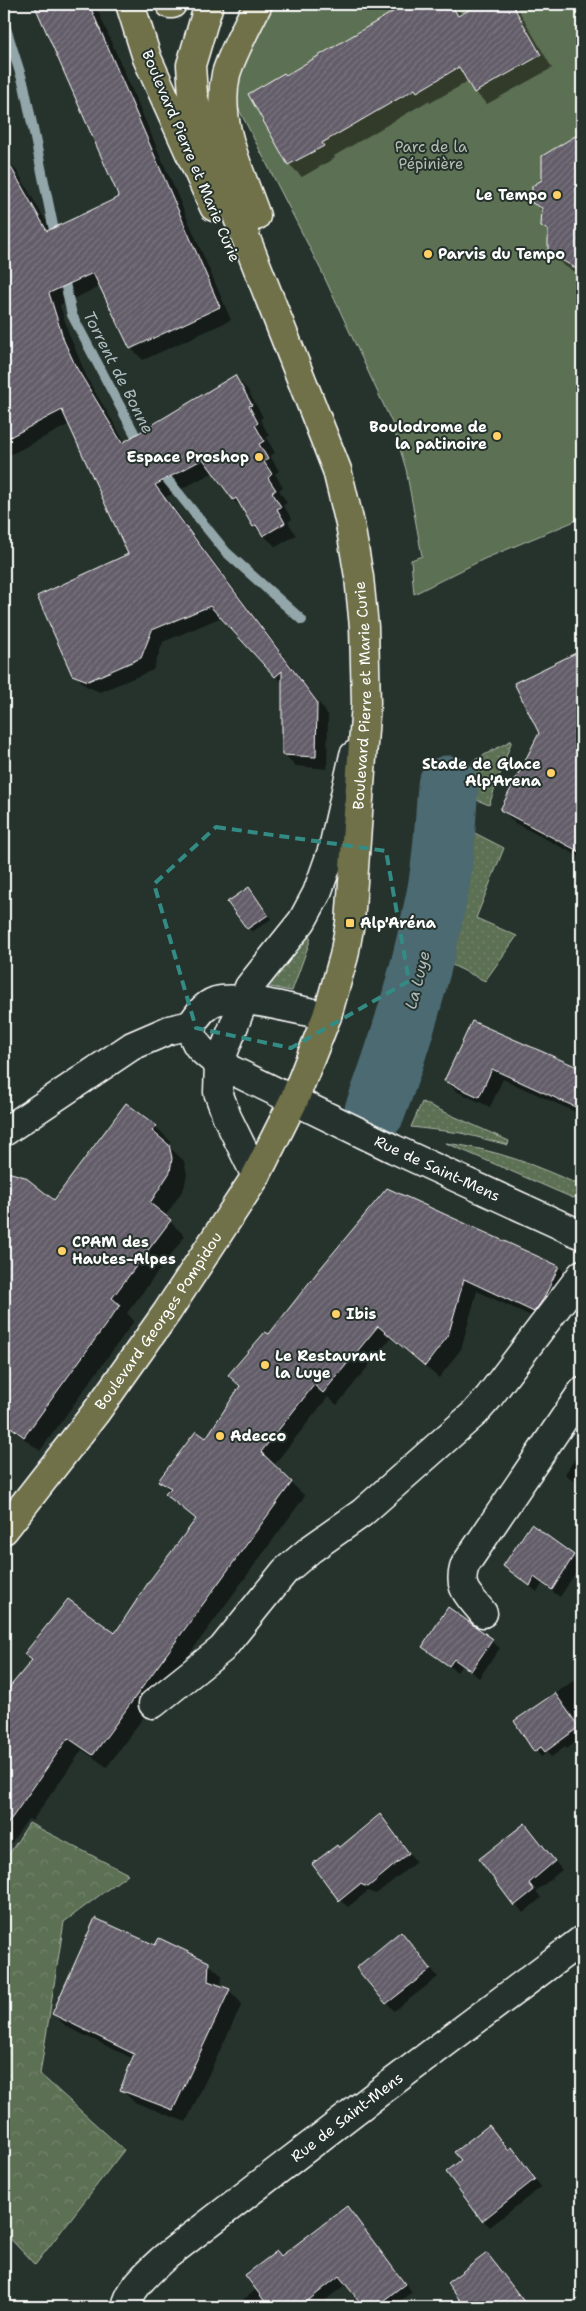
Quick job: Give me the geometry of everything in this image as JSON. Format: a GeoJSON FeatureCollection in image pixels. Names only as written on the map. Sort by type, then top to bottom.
{"type":"FeatureCollection","features":[{"type":"Feature","properties":{"kind":"main road","name":"Boulevard Pierre et Marie Curie"},"geometry":{"type":"LineString","coordinates":[[130,4],[147,58],[246,283],[268,297]]}},
{"type":"Feature","properties":{"kind":"main road","name":"Boulevard Pierre et Marie Curie"},"geometry":{"type":"LineString","coordinates":[[209,4],[192,64],[193,96],[201,124],[337,470],[359,577],[364,627],[366,703],[350,923],[344,956],[327,1016],[294,1100]]}},
{"type":"Feature","properties":{"kind":"main road"},"geometry":{"type":"LineString","coordinates":[[258,4],[226,74],[223,107],[226,133],[270,255],[268,297]]}},
{"type":"Feature","properties":{"kind":"main road","name":"Boulevard Georges Pompidou"},"geometry":{"type":"LineString","coordinates":[[4,1530],[96,1412],[167,1312],[256,1176],[294,1100]]}},
{"type":"Feature","properties":{"kind":"street"},"geometry":{"type":"LineString","coordinates":[[256,1176],[227,1117],[218,1092],[219,1064],[242,1000],[257,976],[302,921],[317,894],[333,848],[366,703]]}},
{"type":"Feature","properties":{"kind":"street"},"geometry":{"type":"LineString","coordinates":[[4,1132],[132,1046],[169,1030],[191,1025],[200,1012],[216,1002],[242,1000],[327,1016]]}},
{"type":"Feature","properties":{"kind":"street","name":"Rue de Saint-Mens"},"geometry":{"type":"LineString","coordinates":[[191,1025],[192,1037],[197,1048],[219,1064],[394,1149],[582,1235]]}},
{"type":"Feature","properties":{"kind":"street"},"geometry":{"type":"LineString","coordinates":[[153,1704],[222,1649],[285,1571],[310,1549],[362,1513],[475,1413],[582,1274]]}},
{"type":"Feature","properties":{"kind":"street"},"geometry":{"type":"LineString","coordinates":[[483,1613],[462,1588],[461,1577],[465,1565],[582,1392]]}},
{"type":"Feature","properties":{"kind":"street","name":"Rue de Saint-Mens"},"geometry":{"type":"LineString","coordinates":[[126,2307],[149,2271],[165,2257],[582,1940]]}},
{"type":"Feature","properties":{"kind":"highlighted area"},"geometry":{"type":"Polygon","coordinates":[[[216,827],[386,851],[409,981],[291,1048],[196,1028],[154,884],[216,827]]]}},
{"type":"Feature","properties":{"kind":"green space","name":"Parc de la Pépinière"},"geometry":{"type":"Polygon","coordinates":[[[269,4],[582,4],[582,518],[484,559],[414,594],[411,560],[422,556],[406,469],[392,423],[321,270],[228,88],[269,4]]]}},
{"type":"Feature","properties":{"kind":"green space"},"geometry":{"type":"Polygon","coordinates":[[[512,740],[489,805],[470,797],[473,761],[512,740]]]}},
{"type":"Feature","properties":{"kind":"green space"},"geometry":{"type":"Polygon","coordinates":[[[467,829],[504,848],[476,918],[517,936],[485,981],[446,962],[467,829]]]}},
{"type":"Feature","properties":{"kind":"green space"},"geometry":{"type":"Polygon","coordinates":[[[305,936],[311,938],[292,991],[265,986],[305,936]]]}},
{"type":"Feature","properties":{"kind":"green space"},"geometry":{"type":"Polygon","coordinates":[[[422,1102],[509,1141],[508,1145],[461,1133],[411,1127],[422,1102]]]}},
{"type":"Feature","properties":{"kind":"green space"},"geometry":{"type":"Polygon","coordinates":[[[446,1143],[516,1159],[582,1186],[578,1197],[573,1198],[446,1143]]]}},
{"type":"Feature","properties":{"kind":"green space"},"geometry":{"type":"Polygon","coordinates":[[[29,1823],[128,1874],[64,1922],[40,2074],[124,2150],[35,2265],[4,2232],[4,1862],[29,1823]]]}},
{"type":"Feature","properties":{"kind":"building"},"geometry":{"type":"Polygon","coordinates":[[[34,4],[89,4],[220,307],[130,349],[93,273],[49,293],[64,341],[76,367],[122,443],[235,375],[252,405],[249,406],[258,423],[255,425],[264,441],[259,444],[268,459],[264,462],[272,474],[268,478],[276,490],[272,492],[281,507],[277,509],[285,523],[263,536],[256,525],[253,527],[236,498],[233,500],[203,459],[155,485],[317,702],[316,757],[282,755],[282,671],[275,677],[210,606],[152,630],[141,658],[88,681],[72,675],[37,596],[128,554],[62,410],[4,440],[4,155],[47,231],[119,197],[34,4]]]}},
{"type":"Feature","properties":{"kind":"building"},"geometry":{"type":"Polygon","coordinates":[[[406,4],[451,4],[458,16],[480,4],[512,4],[541,55],[474,93],[459,67],[417,92],[415,89],[322,143],[324,146],[288,165],[248,94],[284,73],[286,75],[406,4]]]}},
{"type":"Feature","properties":{"kind":"building","name":"Le Tempo"},"geometry":{"type":"Polygon","coordinates":[[[582,132],[582,272],[548,252],[548,230],[541,226],[542,208],[532,203],[532,186],[542,180],[542,156],[582,132]]]}},
{"type":"Feature","properties":{"kind":"building","name":"Stade de Glace Alp'Arena"},"geometry":{"type":"Polygon","coordinates":[[[582,650],[582,853],[500,810],[539,733],[514,683],[582,650]]]}},
{"type":"Feature","properties":{"kind":"building"},"geometry":{"type":"Polygon","coordinates":[[[249,887],[268,915],[247,929],[227,902],[249,887]]]}},
{"type":"Feature","properties":{"kind":"building"},"geometry":{"type":"Polygon","coordinates":[[[472,1021],[582,1069],[582,1110],[492,1069],[479,1097],[444,1081],[472,1021]]]}},
{"type":"Feature","properties":{"kind":"building","name":"CPAM des Hautes-Alpes"},"geometry":{"type":"Polygon","coordinates":[[[126,1103],[157,1126],[152,1131],[169,1145],[172,1158],[170,1172],[150,1203],[171,1220],[112,1298],[120,1305],[24,1437],[4,1422],[4,1171],[25,1177],[54,1200],[126,1103]]]}},
{"type":"Feature","properties":{"kind":"building"},"geometry":{"type":"Polygon","coordinates":[[[387,1188],[559,1266],[544,1298],[534,1312],[464,1279],[448,1336],[425,1366],[378,1326],[323,1393],[314,1385],[261,1452],[292,1482],[93,1755],[68,1738],[4,1829],[4,1694],[32,1660],[24,1654],[68,1599],[115,1633],[150,1580],[196,1519],[165,1494],[171,1488],[158,1481],[196,1431],[206,1438],[240,1386],[228,1375],[265,1332],[269,1334],[387,1188]]]}},
{"type":"Feature","properties":{"kind":"building"},"geometry":{"type":"Polygon","coordinates":[[[531,1524],[574,1555],[552,1590],[534,1577],[530,1586],[503,1566],[531,1524]]]}},
{"type":"Feature","properties":{"kind":"building"},"geometry":{"type":"Polygon","coordinates":[[[448,1607],[493,1639],[471,1671],[454,1659],[449,1666],[422,1647],[448,1607]]]}},
{"type":"Feature","properties":{"kind":"building"},"geometry":{"type":"Polygon","coordinates":[[[555,1693],[579,1727],[545,1752],[541,1747],[534,1752],[514,1721],[555,1693]]]}},
{"type":"Feature","properties":{"kind":"building"},"geometry":{"type":"Polygon","coordinates":[[[380,1814],[409,1853],[368,1887],[360,1884],[339,1901],[312,1864],[337,1845],[339,1848],[380,1814]]]}},
{"type":"Feature","properties":{"kind":"building"},"geometry":{"type":"Polygon","coordinates":[[[525,1823],[555,1861],[529,1883],[534,1890],[514,1906],[479,1859],[525,1823]]]}},
{"type":"Feature","properties":{"kind":"building"},"geometry":{"type":"Polygon","coordinates":[[[95,1918],[155,1945],[159,1938],[209,1962],[208,1981],[230,1989],[173,2110],[120,2090],[134,2054],[52,2014],[95,1918]]]}},
{"type":"Feature","properties":{"kind":"building"},"geometry":{"type":"Polygon","coordinates":[[[401,1931],[431,1969],[386,2004],[356,1968],[401,1931]]]}},
{"type":"Feature","properties":{"kind":"building"},"geometry":{"type":"Polygon","coordinates":[[[489,2125],[508,2150],[512,2147],[535,2179],[482,2221],[446,2172],[461,2160],[454,2152],[489,2125]]]}},
{"type":"Feature","properties":{"kind":"building"},"geometry":{"type":"Polygon","coordinates":[[[347,2206],[405,2284],[375,2307],[364,2307],[339,2276],[300,2307],[269,2307],[245,2275],[277,2251],[281,2256],[347,2206]]]}},
{"type":"Feature","properties":{"kind":"building"},"geometry":{"type":"Polygon","coordinates":[[[487,2253],[528,2307],[465,2307],[447,2283],[487,2253]]]}},
{"type":"Feature","properties":{"kind":"waterway","name":"Torrent de Bonne"},"geometry":{"type":"LineString","coordinates":[[4,22],[24,85],[56,240]]}},
{"type":"Feature","properties":{"kind":"waterway","name":"Torrent de Bonne"},"geometry":{"type":"LineString","coordinates":[[63,274],[72,315],[141,446]]}},
{"type":"Feature","properties":{"kind":"waterway","name":"Torrent de Bonne"},"geometry":{"type":"LineString","coordinates":[[159,469],[226,552],[302,620]]}},
{"type":"Feature","properties":{"kind":"waterway","name":"La Luye"},"geometry":{"type":"LineString","coordinates":[[375,1111],[394,1059],[424,953],[439,885],[448,786]]}},
{"type":"Feature","properties":{"kind":"place","name":"Le Tempo"},"geometry":{"type":"Point","coordinates":[557,195]}},
{"type":"Feature","properties":{"kind":"place","name":"Parvis du Tempo"},"geometry":{"type":"Point","coordinates":[428,254]}},
{"type":"Feature","properties":{"kind":"place","name":"Boulodrome de la patinoire"},"geometry":{"type":"Point","coordinates":[497,436]}},
{"type":"Feature","properties":{"kind":"place","name":"Espace Proshop"},"geometry":{"type":"Point","coordinates":[259,457]}},
{"type":"Feature","properties":{"kind":"place","name":"Stade de Glace Alp'Arena"},"geometry":{"type":"Point","coordinates":[551,773]}},
{"type":"Feature","properties":{"kind":"place","name":"Alp'Aréna"},"geometry":{"type":"Point","coordinates":[350,923]}},
{"type":"Feature","properties":{"kind":"place","name":"CPAM des Hautes-Alpes"},"geometry":{"type":"Point","coordinates":[62,1251]}},
{"type":"Feature","properties":{"kind":"place","name":"Ibis"},"geometry":{"type":"Point","coordinates":[336,1314]}},
{"type":"Feature","properties":{"kind":"place","name":"Le Restaurant la Luye"},"geometry":{"type":"Point","coordinates":[265,1365]}},
{"type":"Feature","properties":{"kind":"place","name":"Adecco"},"geometry":{"type":"Point","coordinates":[220,1436]}}]}
